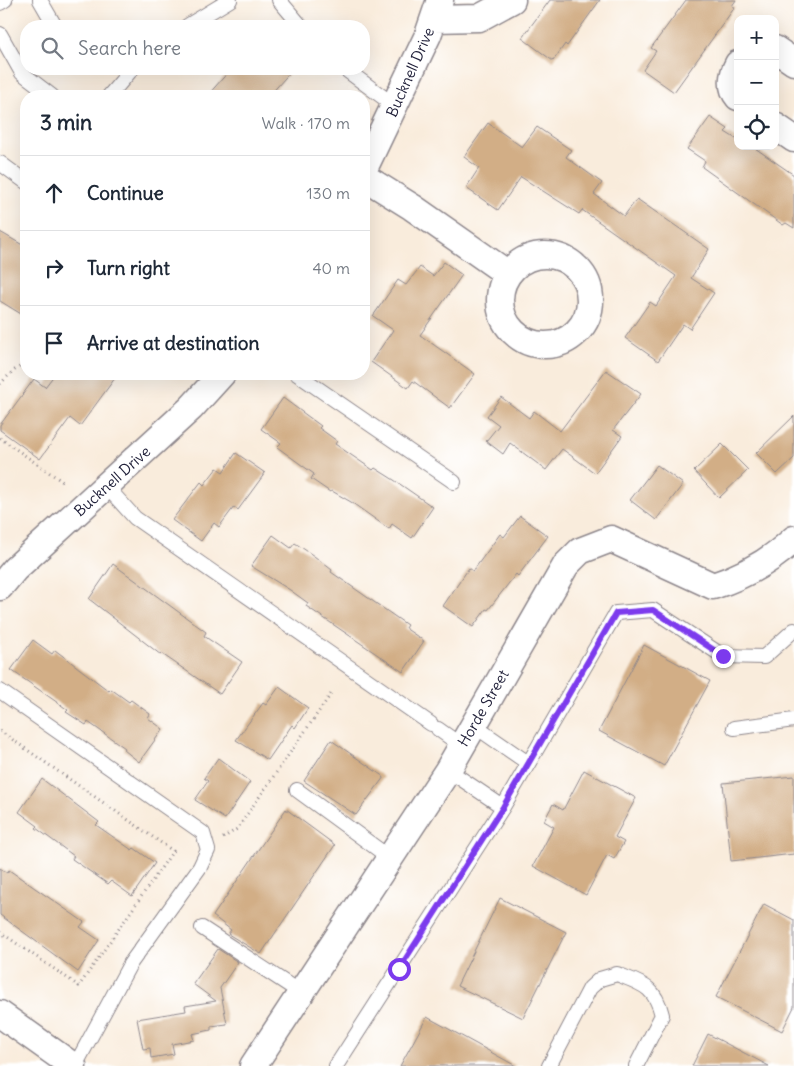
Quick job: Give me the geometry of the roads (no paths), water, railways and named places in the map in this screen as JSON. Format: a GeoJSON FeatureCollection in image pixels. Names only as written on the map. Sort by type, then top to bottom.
{"type":"FeatureCollection","features":[{"type":"Feature","properties":{"kind":"street"},"geometry":{"type":"LineString","coordinates":[[437,10],[479,18],[512,0]]}},
{"type":"Feature","properties":{"kind":"street","name":"Bucknell Drive"},"geometry":{"type":"LineString","coordinates":[[370,157],[395,106],[437,10]]}},
{"type":"Feature","properties":{"kind":"street"},"geometry":{"type":"LineString","coordinates":[[779,52],[794,62]]}},
{"type":"Feature","properties":{"kind":"street"},"geometry":{"type":"LineString","coordinates":[[734,70],[734,91]]}},
{"type":"Feature","properties":{"kind":"street"},"geometry":{"type":"LineString","coordinates":[[779,129],[794,139]]}},
{"type":"Feature","properties":{"kind":"street"},"geometry":{"type":"LineString","coordinates":[[370,182],[412,207],[508,274]]}},
{"type":"Feature","properties":{"kind":"street","name":"Bucknell Drive"},"geometry":{"type":"LineString","coordinates":[[0,586],[15,569],[191,408],[217,380]]}},
{"type":"Feature","properties":{"kind":"street","name":"Horde Street"},"geometry":{"type":"LineString","coordinates":[[253,1066],[448,770],[566,565],[580,551],[611,539],[713,586],[746,574],[777,555],[794,539]]}},
{"type":"Feature","properties":{"kind":"street"},"geometry":{"type":"LineString","coordinates":[[0,1014],[42,1057],[74,1066]]}},
{"type":"Feature","properties":{"kind":"lane"},"geometry":{"type":"LineString","coordinates":[[0,3],[5,0]]}},
{"type":"Feature","properties":{"kind":"lane"},"geometry":{"type":"LineString","coordinates":[[40,0],[52,20]]}},
{"type":"Feature","properties":{"kind":"lane"},"geometry":{"type":"LineString","coordinates":[[197,20],[230,0]]}},
{"type":"Feature","properties":{"kind":"lane"},"geometry":{"type":"LineString","coordinates":[[279,0],[296,20]]}},
{"type":"Feature","properties":{"kind":"lane"},"geometry":{"type":"LineString","coordinates":[[0,34],[20,62]]}},
{"type":"Feature","properties":{"kind":"lane"},"geometry":{"type":"LineString","coordinates":[[30,75],[46,90]]}},
{"type":"Feature","properties":{"kind":"lane"},"geometry":{"type":"LineString","coordinates":[[113,90],[127,75]]}},
{"type":"Feature","properties":{"kind":"lane"},"geometry":{"type":"LineString","coordinates":[[353,75],[395,106]]}},
{"type":"Feature","properties":{"kind":"lane"},"geometry":{"type":"LineString","coordinates":[[0,163],[20,178]]}},
{"type":"Feature","properties":{"kind":"lane"},"geometry":{"type":"LineString","coordinates":[[307,380],[454,482]]}},
{"type":"Feature","properties":{"kind":"lane"},"geometry":{"type":"LineString","coordinates":[[106,486],[135,518],[435,727],[468,736],[528,763]]}},
{"type":"Feature","properties":{"kind":"lane"},"geometry":{"type":"LineString","coordinates":[[336,1066],[503,807],[616,613],[653,610],[723,656],[764,657],[792,637]]}},
{"type":"Feature","properties":{"kind":"lane"},"geometry":{"type":"LineString","coordinates":[[0,691],[203,833],[208,850],[200,867],[130,964],[74,1066]]}},
{"type":"Feature","properties":{"kind":"lane"},"geometry":{"type":"LineString","coordinates":[[734,728],[794,720]]}},
{"type":"Feature","properties":{"kind":"lane"},"geometry":{"type":"LineString","coordinates":[[448,770],[503,807]]}},
{"type":"Feature","properties":{"kind":"lane"},"geometry":{"type":"LineString","coordinates":[[297,790],[390,858]]}},
{"type":"Feature","properties":{"kind":"lane"},"geometry":{"type":"LineString","coordinates":[[202,928],[301,993]]}},
{"type":"Feature","properties":{"kind":"lane"},"geometry":{"type":"LineString","coordinates":[[550,1066],[590,988],[600,979],[617,974],[648,987],[658,1000],[662,1015],[636,1066]]}}]}
